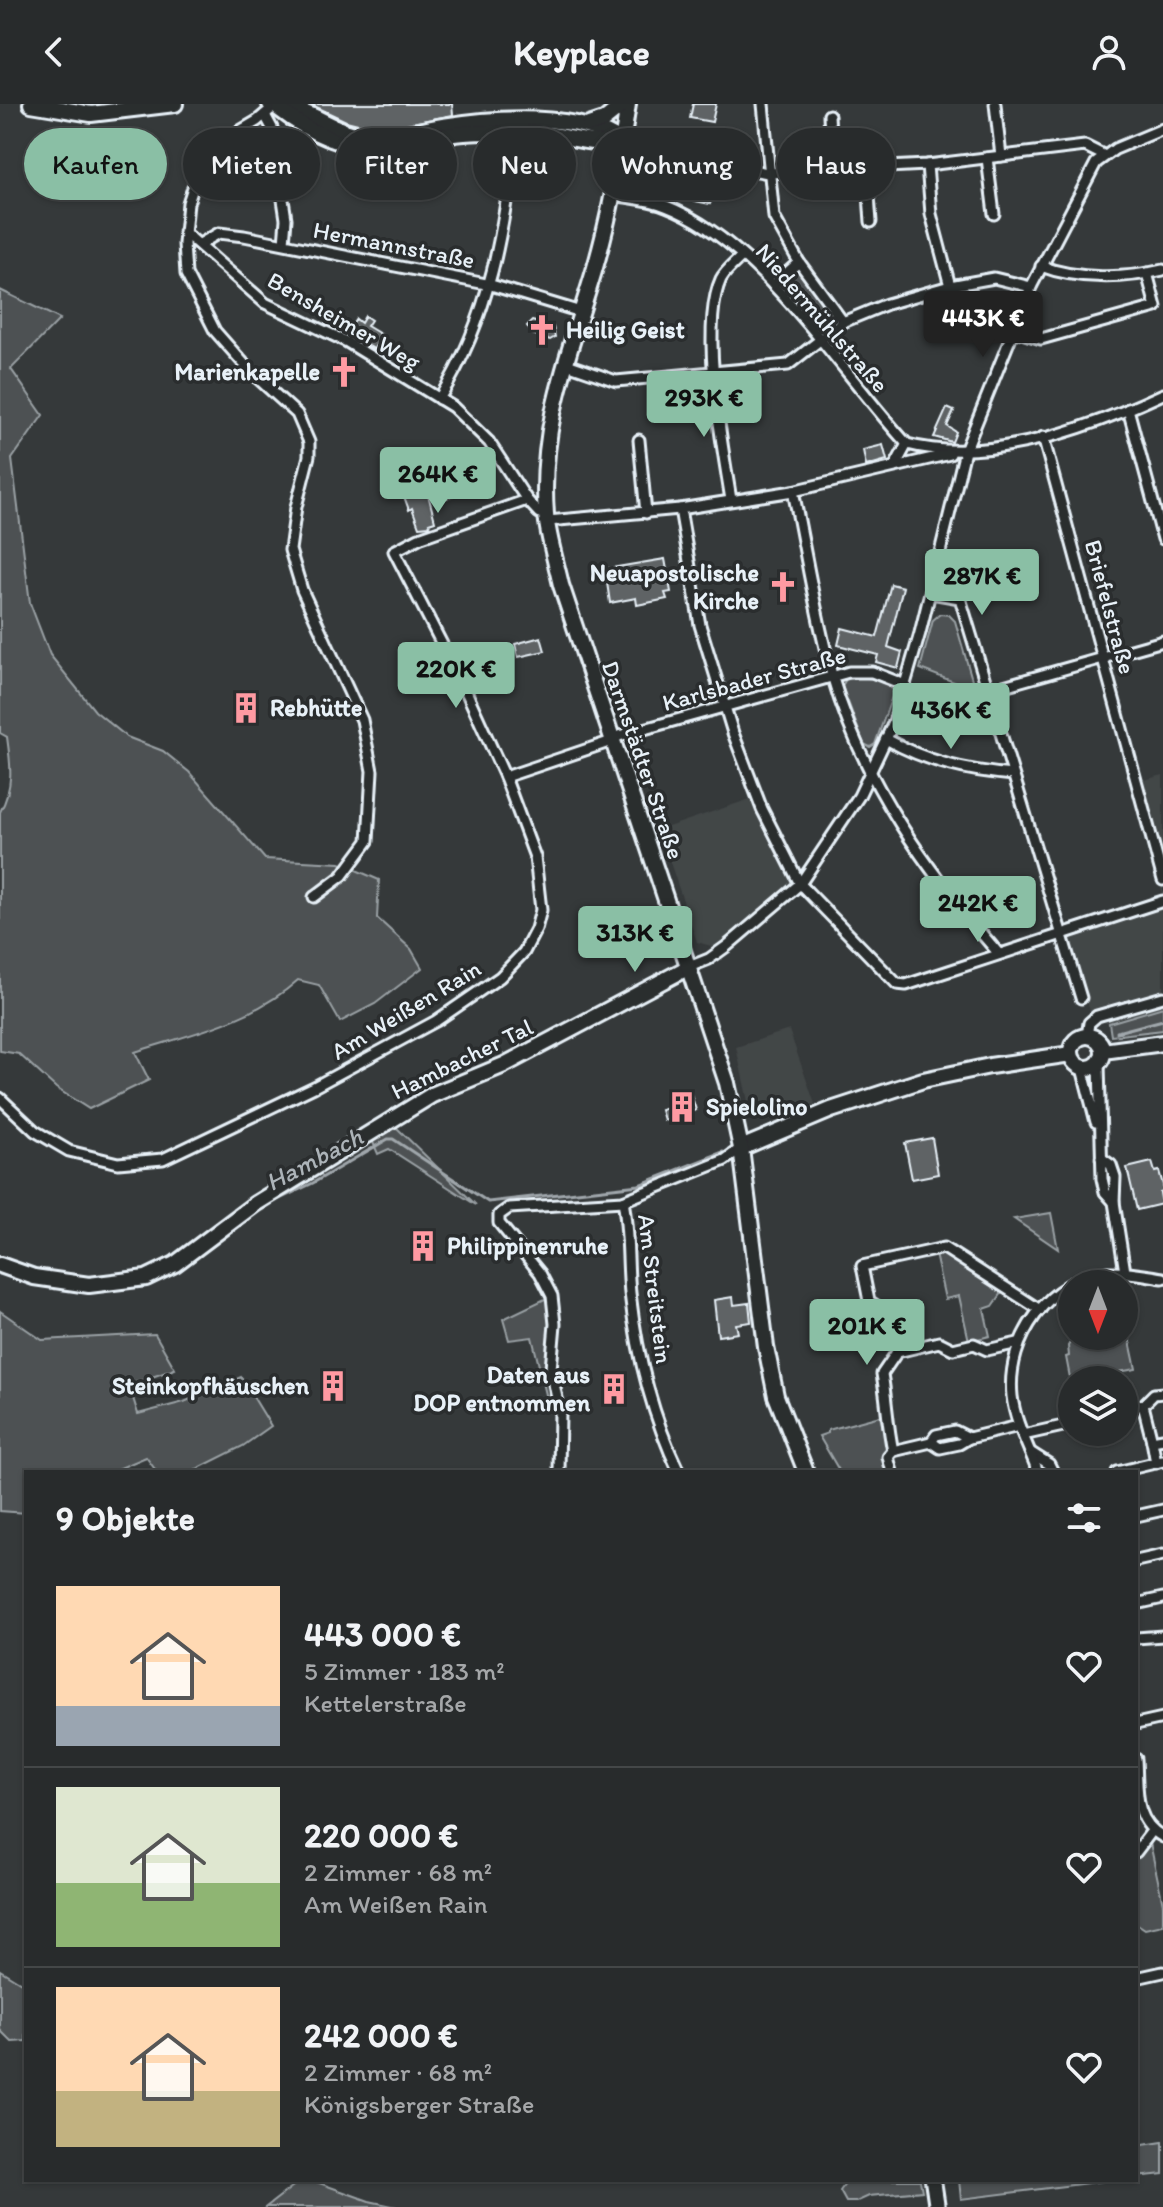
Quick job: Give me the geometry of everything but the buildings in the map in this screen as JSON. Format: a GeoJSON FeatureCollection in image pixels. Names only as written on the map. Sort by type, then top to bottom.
{"type":"FeatureCollection","features":[{"type":"Feature","properties":{"kind":"main road"},"geometry":{"type":"LineString","coordinates":[[31,104],[90,110],[175,104]]}},
{"type":"Feature","properties":{"kind":"main road"},"geometry":{"type":"LineString","coordinates":[[589,125],[604,120],[626,104]]}},
{"type":"Feature","properties":{"kind":"main road","name":"Darmstädter Straße"},"geometry":{"type":"LineString","coordinates":[[624,128],[626,104]]}},
{"type":"Feature","properties":{"kind":"main road"},"geometry":{"type":"LineString","coordinates":[[272,107],[301,111],[339,130],[368,137],[478,122],[589,125],[598,128]]}},
{"type":"Feature","properties":{"kind":"main road"},"geometry":{"type":"LineString","coordinates":[[272,107],[314,132],[345,143],[371,147],[473,133]]}},
{"type":"Feature","properties":{"kind":"main road","name":"Darmstädter Straße"},"geometry":{"type":"LineString","coordinates":[[611,200],[595,268],[555,393],[549,443],[547,517],[561,585],[727,1083],[741,1148],[766,1347],[776,1396],[805,1470]]}},
{"type":"Feature","properties":{"kind":"main road","name":"Hambacher Tal"},"geometry":{"type":"LineString","coordinates":[[0,1265],[34,1277],[89,1285],[146,1278],[175,1264],[255,1204],[432,1095],[504,1065],[689,967]]}},
{"type":"Feature","properties":{"kind":"main road"},"geometry":{"type":"LineString","coordinates":[[1101,1057],[1100,1042],[1087,1036],[1073,1043],[1071,1054],[1074,1062],[1082,1068],[1091,1068],[1101,1057],[1163,1043]]}},
{"type":"Feature","properties":{"kind":"main road"},"geometry":{"type":"LineString","coordinates":[[741,1148],[831,1110],[923,1080],[1071,1054]]}},
{"type":"Feature","properties":{"kind":"main road"},"geometry":{"type":"LineString","coordinates":[[933,2182],[937,2207]]}},
{"type":"Feature","properties":{"kind":"street"},"geometry":{"type":"LineString","coordinates":[[763,104],[774,217],[799,262],[843,322]]}},
{"type":"Feature","properties":{"kind":"street"},"geometry":{"type":"LineString","coordinates":[[995,104],[1001,156]]}},
{"type":"Feature","properties":{"kind":"street"},"geometry":{"type":"LineString","coordinates":[[272,107],[208,152],[192,185],[184,232],[186,274],[215,331],[253,374],[297,414],[309,442],[309,456],[296,507],[290,550],[302,590],[362,720],[372,771],[368,841],[342,876],[314,897]]}},
{"type":"Feature","properties":{"kind":"street"},"geometry":{"type":"LineString","coordinates":[[272,107],[272,128],[286,219],[284,243]]}},
{"type":"Feature","properties":{"kind":"street"},"geometry":{"type":"LineString","coordinates":[[829,115],[830,128]]}},
{"type":"Feature","properties":{"kind":"street"},"geometry":{"type":"LineString","coordinates":[[689,967],[709,959],[727,946],[800,884],[859,796],[886,739],[905,685],[965,451],[1031,287],[1088,176],[1103,155],[1160,133]]}},
{"type":"Feature","properties":{"kind":"street"},"geometry":{"type":"LineString","coordinates":[[895,167],[1085,146],[1103,155]]}},
{"type":"Feature","properties":{"kind":"street"},"geometry":{"type":"LineString","coordinates":[[987,158],[994,214]]}},
{"type":"Feature","properties":{"kind":"street"},"geometry":{"type":"LineString","coordinates":[[927,165],[931,214],[950,286]]}},
{"type":"Feature","properties":{"kind":"street"},"geometry":{"type":"LineString","coordinates":[[761,172],[777,173]]}},
{"type":"Feature","properties":{"kind":"street"},"geometry":{"type":"LineString","coordinates":[[439,399],[462,362],[491,285],[505,200]]}},
{"type":"Feature","properties":{"kind":"street","name":"Niedermühlstraße"},"geometry":{"type":"LineString","coordinates":[[636,200],[669,207],[742,256],[773,285],[907,444]]}},
{"type":"Feature","properties":{"kind":"street"},"geometry":{"type":"LineString","coordinates":[[869,200],[871,222]]}},
{"type":"Feature","properties":{"kind":"street","name":"Bensheimer Weg"},"geometry":{"type":"LineString","coordinates":[[184,232],[274,309],[347,342],[439,399],[475,426],[527,500],[547,517]]}},
{"type":"Feature","properties":{"kind":"street","name":"Hermannstraße"},"geometry":{"type":"LineString","coordinates":[[200,244],[219,233],[284,243],[491,285],[581,312]]}},
{"type":"Feature","properties":{"kind":"street"},"geometry":{"type":"LineString","coordinates":[[731,500],[720,435],[711,340],[722,278],[742,256]]}},
{"type":"Feature","properties":{"kind":"street"},"geometry":{"type":"LineString","coordinates":[[773,285],[799,262]]}},
{"type":"Feature","properties":{"kind":"street"},"geometry":{"type":"LineString","coordinates":[[1041,266],[1059,273],[1085,276],[1163,270]]}},
{"type":"Feature","properties":{"kind":"street"},"geometry":{"type":"LineString","coordinates":[[1012,330],[1041,339],[1156,307],[1147,273]]}},
{"type":"Feature","properties":{"kind":"street"},"geometry":{"type":"LineString","coordinates":[[564,363],[616,381],[788,365],[843,322],[887,304],[950,286],[994,278],[1031,287]]}},
{"type":"Feature","properties":{"kind":"street"},"geometry":{"type":"LineString","coordinates":[[547,517],[646,513],[793,491],[895,466],[1043,437],[1163,394]]}},
{"type":"Feature","properties":{"kind":"street"},"geometry":{"type":"LineString","coordinates":[[1128,409],[1163,539]]}},
{"type":"Feature","properties":{"kind":"street","name":"Briefelstraße"},"geometry":{"type":"LineString","coordinates":[[1043,437],[1163,880]]}},
{"type":"Feature","properties":{"kind":"street"},"geometry":{"type":"LineString","coordinates":[[639,440],[646,513]]}},
{"type":"Feature","properties":{"kind":"street"},"geometry":{"type":"LineString","coordinates":[[895,466],[907,444],[929,450],[965,451]]}},
{"type":"Feature","properties":{"kind":"street"},"geometry":{"type":"LineString","coordinates":[[793,491],[832,676],[870,774],[935,876],[999,954]]}},
{"type":"Feature","properties":{"kind":"street","name":"Am Weißen Rain"},"geometry":{"type":"LineString","coordinates":[[0,1098],[35,1131],[69,1151],[118,1163],[163,1159],[314,1087],[466,1002],[520,957],[533,938],[541,910],[535,857],[505,777],[465,689],[394,551],[419,538],[527,500]]}},
{"type":"Feature","properties":{"kind":"street"},"geometry":{"type":"LineString","coordinates":[[680,509],[700,625],[724,707],[762,809],[800,884],[897,984],[906,985],[1163,901]]}},
{"type":"Feature","properties":{"kind":"street"},"geometry":{"type":"LineString","coordinates":[[931,593],[960,598],[1081,998]]}},
{"type":"Feature","properties":{"kind":"street"},"geometry":{"type":"LineString","coordinates":[[986,691],[1163,641]]}},
{"type":"Feature","properties":{"kind":"street","name":"Karlsbader Straße"},"geometry":{"type":"LineString","coordinates":[[505,777],[612,739],[832,676],[872,672],[905,685]]}},
{"type":"Feature","properties":{"kind":"street"},"geometry":{"type":"LineString","coordinates":[[886,739],[914,755],[946,766],[1013,775]]}},
{"type":"Feature","properties":{"kind":"street"},"geometry":{"type":"LineString","coordinates":[[1087,1036],[1089,1023],[1097,1016],[1163,997]]}},
{"type":"Feature","properties":{"kind":"street"},"geometry":{"type":"LineString","coordinates":[[1101,1057],[1098,1128],[1101,1158],[1113,1170],[1114,1202],[1125,1270]]}},
{"type":"Feature","properties":{"kind":"street"},"geometry":{"type":"LineString","coordinates":[[1082,1068],[1098,1128]]}},
{"type":"Feature","properties":{"kind":"street"},"geometry":{"type":"LineString","coordinates":[[559,1470],[560,1413],[551,1369],[555,1324],[552,1296],[540,1273],[499,1223],[499,1215],[509,1208],[623,1201],[725,1160],[741,1148]]}},
{"type":"Feature","properties":{"kind":"street","name":"Am Streitstein"},"geometry":{"type":"LineString","coordinates":[[623,1201],[628,1226],[630,1292],[642,1364],[652,1402],[678,1470]]}},
{"type":"Feature","properties":{"kind":"street"},"geometry":{"type":"LineString","coordinates":[[897,1352],[889,1314],[869,1301],[862,1266],[944,1248],[1040,1310]]}},
{"type":"Feature","properties":{"kind":"street"},"geometry":{"type":"LineString","coordinates":[[1138,1274],[1163,1278]]}},
{"type":"Feature","properties":{"kind":"street"},"geometry":{"type":"LineString","coordinates":[[1037,1470],[1021,1431],[1011,1387],[1018,1343],[1040,1310],[1058,1291]]}},
{"type":"Feature","properties":{"kind":"street"},"geometry":{"type":"LineString","coordinates":[[893,1451],[886,1419],[890,1411],[882,1374],[897,1352],[939,1342],[953,1349],[974,1344],[987,1350],[1018,1343]]}},
{"type":"Feature","properties":{"kind":"street"},"geometry":{"type":"LineString","coordinates":[[1138,1406],[1154,1394],[1163,1393]]}},
{"type":"Feature","properties":{"kind":"street"},"geometry":{"type":"LineString","coordinates":[[1126,1470],[1160,1462],[1143,1405]]}},
{"type":"Feature","properties":{"kind":"street"},"geometry":{"type":"LineString","coordinates":[[891,1470],[888,1457],[893,1451],[931,1442],[940,1448],[959,1444],[969,1438],[1058,1426]]}},
{"type":"Feature","properties":{"kind":"street"},"geometry":{"type":"LineString","coordinates":[[1152,1441],[1163,1439]]}},
{"type":"Feature","properties":{"kind":"street"},"geometry":{"type":"LineString","coordinates":[[1030,1452],[1049,1464],[1052,1470]]}},
{"type":"Feature","properties":{"kind":"street"},"geometry":{"type":"LineString","coordinates":[[1138,1516],[1163,1510]]}},
{"type":"Feature","properties":{"kind":"street"},"geometry":{"type":"LineString","coordinates":[[1138,1561],[1163,1555]]}},
{"type":"Feature","properties":{"kind":"street"},"geometry":{"type":"LineString","coordinates":[[1138,1604],[1163,1598]]}},
{"type":"Feature","properties":{"kind":"street"},"geometry":{"type":"LineString","coordinates":[[1138,1638],[1163,1636]]}},
{"type":"Feature","properties":{"kind":"street"},"geometry":{"type":"LineString","coordinates":[[1138,1724],[1163,1718]]}},
{"type":"Feature","properties":{"kind":"street"},"geometry":{"type":"LineString","coordinates":[[1138,1793],[1139,1810],[1152,1831],[1163,1837]]}},
{"type":"Feature","properties":{"kind":"street"},"geometry":{"type":"LineString","coordinates":[[1138,1849],[1152,1831]]}},
{"type":"Feature","properties":{"kind":"street"},"geometry":{"type":"LineString","coordinates":[[1138,1978],[1163,1972]]}},
{"type":"Feature","properties":{"kind":"shaded area"},"geometry":{"type":"Polygon","coordinates":[[[797,269],[829,312],[813,325],[777,286],[797,269]]]}},
{"type":"Feature","properties":{"kind":"shaded area"},"geometry":{"type":"Polygon","coordinates":[[[0,290],[60,319],[11,369],[43,415],[12,459],[30,603],[50,655],[95,711],[127,737],[163,751],[189,772],[265,859],[340,863],[379,880],[377,918],[411,949],[422,968],[375,1004],[340,1022],[319,985],[298,980],[241,1016],[135,1052],[149,1080],[89,1109],[56,1088],[19,1054],[0,1051],[0,812],[8,794],[10,757],[7,737],[0,733],[0,290]]]}},
{"type":"Feature","properties":{"kind":"shaded area"},"geometry":{"type":"Polygon","coordinates":[[[940,614],[949,615],[955,621],[975,690],[920,669],[933,620],[940,614]]]}},
{"type":"Feature","properties":{"kind":"shaded area"},"geometry":{"type":"Polygon","coordinates":[[[863,677],[885,682],[894,691],[875,744],[870,747],[864,744],[842,686],[846,679],[863,677]]]}},
{"type":"Feature","properties":{"kind":"shaded area"},"geometry":{"type":"Polygon","coordinates":[[[1163,775],[1163,894],[1144,836],[1153,834],[1140,781],[1163,775]]]}},
{"type":"Feature","properties":{"kind":"shaded area"},"geometry":{"type":"Polygon","coordinates":[[[753,798],[778,855],[797,884],[768,911],[718,948],[697,942],[659,830],[753,798]]]}},
{"type":"Feature","properties":{"kind":"shaded area"},"geometry":{"type":"Polygon","coordinates":[[[1163,905],[1163,1007],[1109,1023],[1090,1011],[1066,936],[1163,905]]]}},
{"type":"Feature","properties":{"kind":"shaded area"},"geometry":{"type":"Polygon","coordinates":[[[1163,1007],[1163,1030],[1111,1036],[1109,1023],[1163,1007]]]}},
{"type":"Feature","properties":{"kind":"shaded area"},"geometry":{"type":"Polygon","coordinates":[[[789,1030],[815,1104],[766,1121],[756,1121],[751,1115],[736,1047],[789,1030]]]}},
{"type":"Feature","properties":{"kind":"shaded area"},"geometry":{"type":"Polygon","coordinates":[[[396,1127],[476,1205],[389,1149],[378,1154],[372,1140],[396,1127]]]}},
{"type":"Feature","properties":{"kind":"shaded area"},"geometry":{"type":"Polygon","coordinates":[[[1051,1213],[1058,1249],[1014,1219],[1051,1213]]]}},
{"type":"Feature","properties":{"kind":"shaded area"},"geometry":{"type":"Polygon","coordinates":[[[944,1252],[1004,1290],[993,1306],[984,1309],[990,1336],[969,1341],[959,1296],[945,1299],[935,1254],[944,1252]]]}},
{"type":"Feature","properties":{"kind":"shaded area"},"geometry":{"type":"Polygon","coordinates":[[[549,1297],[557,1418],[549,1407],[532,1337],[509,1340],[503,1319],[549,1297]]]}},
{"type":"Feature","properties":{"kind":"shaded area"},"geometry":{"type":"Polygon","coordinates":[[[0,1311],[42,1340],[155,1334],[175,1369],[129,1385],[138,1414],[184,1402],[241,1377],[271,1426],[243,1446],[195,1470],[156,1470],[146,1457],[116,1470],[24,1470],[24,1513],[0,1511],[0,1311]]]}},
{"type":"Feature","properties":{"kind":"shaded area"},"geometry":{"type":"Polygon","coordinates":[[[1068,1350],[1132,1350],[1135,1366],[1068,1366],[1066,1357],[1069,1356],[1068,1350]]]}},
{"type":"Feature","properties":{"kind":"shaded area"},"geometry":{"type":"Polygon","coordinates":[[[880,1416],[888,1449],[884,1456],[888,1470],[839,1470],[819,1436],[828,1433],[828,1430],[880,1416]]]}},
{"type":"Feature","properties":{"kind":"shaded area"},"geometry":{"type":"Polygon","coordinates":[[[1150,1843],[1163,1904],[1163,1925],[1145,1929],[1138,1924],[1138,1856],[1150,1843]]]}},
{"type":"Feature","properties":{"kind":"shaded area"},"geometry":{"type":"Polygon","coordinates":[[[0,1970],[24,1985],[24,2041],[12,2042],[0,2030],[0,1970]]]}},
{"type":"Feature","properties":{"kind":"shaded area"},"geometry":{"type":"Polygon","coordinates":[[[1163,2142],[1163,2174],[1138,2177],[1138,2146],[1163,2142]]]}},
{"type":"Feature","properties":{"kind":"shaded area"},"geometry":{"type":"Polygon","coordinates":[[[298,2182],[317,2182],[369,2201],[397,2207],[266,2207],[298,2182]]]}},
{"type":"Feature","properties":{"kind":"shaded area"},"geometry":{"type":"Polygon","coordinates":[[[847,2182],[920,2182],[922,2191],[869,2196],[856,2202],[846,2202],[840,2191],[847,2182]]]}},
{"type":"Feature","properties":{"kind":"shaded area"},"geometry":{"type":"Polygon","coordinates":[[[959,2182],[1096,2182],[961,2199],[959,2182]]]}},
{"type":"Feature","properties":{"kind":"waterway","name":"Hambach"},"geometry":{"type":"LineString","coordinates":[[1117,1032],[1163,1020]]}},
{"type":"Feature","properties":{"kind":"waterway","name":"Hambach"},"geometry":{"type":"LineString","coordinates":[[263,1207],[313,1183],[388,1139],[393,1139],[488,1202],[639,1185],[723,1152]]}},
{"type":"Feature","properties":{"kind":"place","name":"Heilig Geist"},"geometry":{"type":"Point","coordinates":[542,330]}},
{"type":"Feature","properties":{"kind":"place","name":"Marienkapelle"},"geometry":{"type":"Point","coordinates":[344,372]}},
{"type":"Feature","properties":{"kind":"place","name":"Neuapostolische Kirche"},"geometry":{"type":"Point","coordinates":[783,587]}},
{"type":"Feature","properties":{"kind":"place","name":"Rebhütte"},"geometry":{"type":"Point","coordinates":[246,708]}},
{"type":"Feature","properties":{"kind":"place","name":"Spielolino"},"geometry":{"type":"Point","coordinates":[682,1107]}},
{"type":"Feature","properties":{"kind":"place","name":"Philippinenruhe"},"geometry":{"type":"Point","coordinates":[423,1246]}},
{"type":"Feature","properties":{"kind":"place","name":"Steinkopfhäuschen"},"geometry":{"type":"Point","coordinates":[333,1386]}},
{"type":"Feature","properties":{"kind":"place","name":"Daten aus DOP entnommen"},"geometry":{"type":"Point","coordinates":[614,1389]}}]}
